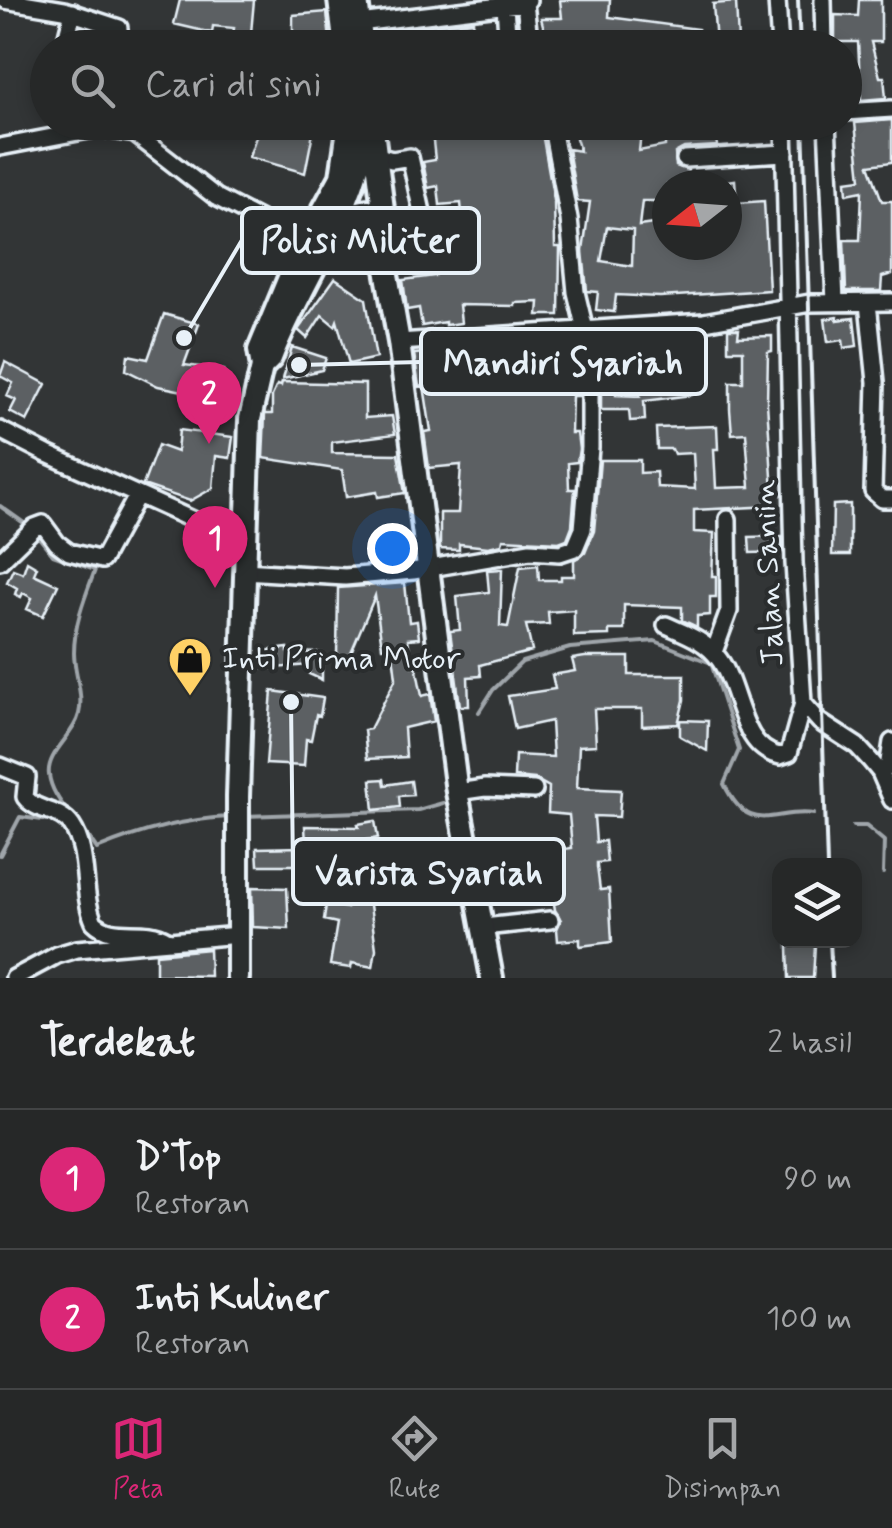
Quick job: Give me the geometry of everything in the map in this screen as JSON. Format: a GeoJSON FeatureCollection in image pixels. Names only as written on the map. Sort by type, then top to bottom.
{"type":"FeatureCollection","features":[{"type":"Feature","properties":{"kind":"main road"},"geometry":{"type":"LineString","coordinates":[[340,0],[343,30]]}},
{"type":"Feature","properties":{"kind":"main road"},"geometry":{"type":"LineString","coordinates":[[357,0],[361,30]]}},
{"type":"Feature","properties":{"kind":"main road"},"geometry":{"type":"LineString","coordinates":[[238,978],[238,797],[250,419],[262,367],[271,358],[341,176],[348,140]]}},
{"type":"Feature","properties":{"kind":"main road"},"geometry":{"type":"LineString","coordinates":[[364,140],[377,160]]}},
{"type":"Feature","properties":{"kind":"main road"},"geometry":{"type":"LineString","coordinates":[[373,140],[381,253],[399,342],[457,792],[492,978]]}},
{"type":"Feature","properties":{"kind":"main road"},"geometry":{"type":"LineString","coordinates":[[314,240],[340,214],[377,160]]}},
{"type":"Feature","properties":{"kind":"main road"},"geometry":{"type":"LineString","coordinates":[[340,214],[379,217]]}},
{"type":"Feature","properties":{"kind":"main road"},"geometry":{"type":"LineString","coordinates":[[314,240],[363,231],[381,253]]}},
{"type":"Feature","properties":{"kind":"street"},"geometry":{"type":"LineString","coordinates":[[5,0],[73,12],[118,30]]}},
{"type":"Feature","properties":{"kind":"street"},"geometry":{"type":"LineString","coordinates":[[776,0],[778,30]]}},
{"type":"Feature","properties":{"kind":"street"},"geometry":{"type":"LineString","coordinates":[[822,0],[823,30]]}},
{"type":"Feature","properties":{"kind":"street"},"geometry":{"type":"LineString","coordinates":[[360,23],[526,2],[528,30]]}},
{"type":"Feature","properties":{"kind":"street"},"geometry":{"type":"LineString","coordinates":[[505,6],[507,30]]}},
{"type":"Feature","properties":{"kind":"street"},"geometry":{"type":"LineString","coordinates":[[68,30],[73,12]]}},
{"type":"Feature","properties":{"kind":"street"},"geometry":{"type":"LineString","coordinates":[[862,111],[892,109]]}},
{"type":"Feature","properties":{"kind":"street"},"geometry":{"type":"LineString","coordinates":[[0,147],[30,138]]}},
{"type":"Feature","properties":{"kind":"street"},"geometry":{"type":"LineString","coordinates":[[143,140],[216,196],[314,240]]}},
{"type":"Feature","properties":{"kind":"street"},"geometry":{"type":"LineString","coordinates":[[243,571],[345,577],[413,571],[530,551],[560,554],[575,548],[583,529],[590,448],[590,351],[576,292],[569,220],[553,140]]}},
{"type":"Feature","properties":{"kind":"street","name":"Jalan Saniin"},"geometry":{"type":"LineString","coordinates":[[785,140],[794,563],[803,703],[820,722],[887,769],[892,800]]}},
{"type":"Feature","properties":{"kind":"street"},"geometry":{"type":"LineString","coordinates":[[828,140],[835,302]]}},
{"type":"Feature","properties":{"kind":"street"},"geometry":{"type":"LineString","coordinates":[[684,159],[785,153]]}},
{"type":"Feature","properties":{"kind":"street"},"geometry":{"type":"LineString","coordinates":[[377,160],[413,160],[422,212]]}},
{"type":"Feature","properties":{"kind":"street"},"geometry":{"type":"LineString","coordinates":[[399,342],[704,322],[789,306],[892,302]]}},
{"type":"Feature","properties":{"kind":"street"},"geometry":{"type":"LineString","coordinates":[[868,303],[876,382],[874,492],[882,499],[892,500]]}},
{"type":"Feature","properties":{"kind":"street"},"geometry":{"type":"LineString","coordinates":[[0,430],[244,544]]}},
{"type":"Feature","properties":{"kind":"street"},"geometry":{"type":"LineString","coordinates":[[0,561],[35,526],[43,524],[69,552],[102,560],[137,496]]}},
{"type":"Feature","properties":{"kind":"street"},"geometry":{"type":"LineString","coordinates":[[714,652],[729,611],[728,519]]}},
{"type":"Feature","properties":{"kind":"street"},"geometry":{"type":"LineString","coordinates":[[666,625],[698,638],[714,652],[728,672],[756,742],[764,751],[780,756],[789,753],[803,703]]}},
{"type":"Feature","properties":{"kind":"street"},"geometry":{"type":"LineString","coordinates":[[887,769],[892,742]]}},
{"type":"Feature","properties":{"kind":"street"},"geometry":{"type":"LineString","coordinates":[[0,766],[28,779],[24,792],[32,806],[55,812],[73,827],[94,922],[110,933],[156,934],[167,940]]}},
{"type":"Feature","properties":{"kind":"street"},"geometry":{"type":"LineString","coordinates":[[457,792],[484,788],[534,790]]}},
{"type":"Feature","properties":{"kind":"street"},"geometry":{"type":"LineString","coordinates":[[484,927],[550,920]]}},
{"type":"Feature","properties":{"kind":"street"},"geometry":{"type":"LineString","coordinates":[[14,978],[77,949],[239,935]]}},
{"type":"Feature","properties":{"kind":"building"},"geometry":{"type":"Polygon","coordinates":[[[180,0],[254,0],[251,30],[213,26],[212,30],[199,30],[174,24],[180,0]]]}},
{"type":"Feature","properties":{"kind":"building"},"geometry":{"type":"Polygon","coordinates":[[[560,0],[610,0],[609,17],[698,29],[544,30],[541,18],[562,18],[560,0]]]}},
{"type":"Feature","properties":{"kind":"building"},"geometry":{"type":"Polygon","coordinates":[[[859,0],[881,0],[881,42],[871,42],[880,77],[884,77],[886,98],[862,100],[862,30],[835,30],[835,15],[858,16],[859,0]]]}},
{"type":"Feature","properties":{"kind":"building"},"geometry":{"type":"Polygon","coordinates":[[[736,2],[737,30],[715,30],[713,4],[736,2]]]}},
{"type":"Feature","properties":{"kind":"building"},"geometry":{"type":"Polygon","coordinates":[[[327,12],[329,30],[293,30],[293,15],[327,12]]]}},
{"type":"Feature","properties":{"kind":"building"},"geometry":{"type":"Polygon","coordinates":[[[473,21],[474,30],[393,30],[473,21]]]}},
{"type":"Feature","properties":{"kind":"building"},"geometry":{"type":"Polygon","coordinates":[[[892,120],[892,162],[869,165],[882,201],[892,201],[892,274],[882,277],[881,291],[846,291],[844,240],[860,240],[862,191],[847,194],[846,181],[861,179],[857,140],[862,140],[862,122],[892,120]]]}},
{"type":"Feature","properties":{"kind":"building"},"geometry":{"type":"Polygon","coordinates":[[[255,140],[311,140],[305,173],[249,157],[255,140]]]}},
{"type":"Feature","properties":{"kind":"building"},"geometry":{"type":"Polygon","coordinates":[[[433,140],[543,140],[554,200],[555,247],[560,247],[559,315],[538,315],[539,302],[515,306],[459,305],[461,323],[422,326],[419,308],[407,310],[403,280],[435,276],[432,255],[400,256],[400,225],[433,222],[435,234],[464,233],[461,203],[440,205],[438,186],[428,188],[423,162],[435,160],[433,140]]]}},
{"type":"Feature","properties":{"kind":"building"},"geometry":{"type":"Polygon","coordinates":[[[577,140],[640,140],[639,151],[665,146],[665,142],[716,140],[717,146],[684,148],[675,153],[676,166],[688,170],[652,170],[652,201],[642,201],[639,226],[652,224],[652,260],[742,260],[742,203],[764,201],[769,290],[660,297],[616,295],[614,312],[596,310],[598,292],[587,291],[583,251],[590,202],[577,201],[568,149],[580,151],[577,140]],[[607,227],[601,261],[632,266],[633,230],[607,227]]]}},
{"type":"Feature","properties":{"kind":"building"},"geometry":{"type":"Polygon","coordinates":[[[335,278],[366,299],[376,358],[349,364],[337,321],[335,326],[322,315],[307,338],[298,330],[335,278]]]}},
{"type":"Feature","properties":{"kind":"building"},"geometry":{"type":"Polygon","coordinates":[[[164,314],[199,324],[184,365],[224,370],[218,398],[158,386],[126,370],[128,355],[148,359],[164,314]]]}},
{"type":"Feature","properties":{"kind":"building"},"geometry":{"type":"Polygon","coordinates":[[[854,318],[857,346],[844,348],[843,340],[828,342],[825,319],[854,318]]]}},
{"type":"Feature","properties":{"kind":"building"},"geometry":{"type":"Polygon","coordinates":[[[728,329],[739,329],[738,337],[772,336],[767,403],[774,506],[694,510],[694,532],[714,533],[712,576],[716,576],[716,597],[710,597],[710,615],[697,616],[697,627],[682,620],[682,607],[624,605],[624,630],[609,630],[609,635],[574,636],[574,610],[548,612],[549,624],[526,625],[532,651],[480,665],[481,676],[468,677],[469,706],[460,706],[450,631],[460,630],[457,596],[489,592],[487,570],[502,569],[500,626],[508,627],[520,567],[538,565],[539,580],[574,576],[574,560],[585,553],[594,531],[600,460],[640,460],[640,473],[656,472],[657,487],[695,489],[693,453],[674,454],[672,449],[657,449],[656,428],[717,426],[716,488],[750,487],[746,433],[732,434],[730,409],[730,382],[743,382],[743,350],[728,350],[728,329]]]}},
{"type":"Feature","properties":{"kind":"building"},"geometry":{"type":"Polygon","coordinates":[[[577,345],[579,354],[579,396],[572,396],[571,433],[577,433],[579,449],[577,462],[568,463],[569,489],[575,489],[567,539],[503,539],[502,544],[488,547],[459,544],[459,550],[440,549],[440,513],[458,513],[461,465],[429,468],[424,432],[431,431],[414,354],[577,345]]]}},
{"type":"Feature","properties":{"kind":"building"},"geometry":{"type":"Polygon","coordinates":[[[650,346],[651,363],[678,359],[683,370],[688,371],[692,395],[644,401],[645,420],[630,421],[629,410],[601,410],[601,362],[630,363],[629,348],[650,346]],[[640,372],[617,373],[616,395],[640,396],[640,372]]]}},
{"type":"Feature","properties":{"kind":"building"},"geometry":{"type":"Polygon","coordinates":[[[292,347],[326,358],[322,370],[283,379],[292,347]]]}},
{"type":"Feature","properties":{"kind":"building"},"geometry":{"type":"Polygon","coordinates":[[[5,362],[46,384],[27,421],[10,412],[16,400],[7,396],[13,383],[0,376],[5,362]]]}},
{"type":"Feature","properties":{"kind":"building"},"geometry":{"type":"Polygon","coordinates":[[[282,382],[365,384],[365,418],[392,416],[395,434],[332,442],[332,453],[398,454],[405,493],[346,497],[342,470],[263,458],[265,414],[272,414],[272,396],[282,382]]]}},
{"type":"Feature","properties":{"kind":"building"},"geometry":{"type":"Polygon","coordinates":[[[179,430],[233,437],[230,458],[216,456],[213,488],[190,501],[143,485],[158,445],[177,452],[179,430]]]}},
{"type":"Feature","properties":{"kind":"building"},"geometry":{"type":"Polygon","coordinates":[[[850,504],[850,555],[832,555],[833,505],[850,504]]]}},
{"type":"Feature","properties":{"kind":"building"},"geometry":{"type":"Polygon","coordinates":[[[782,536],[782,552],[750,553],[749,537],[782,536]]]}},
{"type":"Feature","properties":{"kind":"building"},"geometry":{"type":"Polygon","coordinates":[[[27,561],[37,567],[34,574],[58,585],[43,616],[27,609],[32,598],[15,594],[17,588],[7,582],[13,569],[23,573],[27,561]]]}},
{"type":"Feature","properties":{"kind":"building"},"geometry":{"type":"Polygon","coordinates":[[[405,583],[409,622],[417,621],[419,638],[408,639],[412,666],[416,665],[422,696],[430,694],[434,721],[404,728],[406,757],[367,759],[364,730],[370,729],[396,678],[392,646],[382,647],[375,596],[349,657],[337,656],[338,588],[405,583]]]}},
{"type":"Feature","properties":{"kind":"building"},"geometry":{"type":"Polygon","coordinates":[[[288,648],[288,652],[322,653],[322,680],[309,674],[309,665],[264,669],[263,651],[288,648]]]}},
{"type":"Feature","properties":{"kind":"building"},"geometry":{"type":"Polygon","coordinates":[[[629,657],[629,675],[684,675],[684,700],[678,724],[642,726],[642,709],[594,709],[596,745],[579,746],[577,788],[621,790],[619,817],[594,816],[596,842],[605,841],[607,862],[597,863],[597,867],[600,890],[609,889],[612,942],[580,946],[580,939],[558,941],[561,920],[553,897],[505,900],[503,865],[549,862],[548,851],[572,848],[569,815],[548,813],[549,787],[535,779],[514,777],[515,755],[553,757],[551,721],[515,729],[508,696],[555,689],[552,675],[575,671],[572,659],[629,657]]]}},
{"type":"Feature","properties":{"kind":"building"},"geometry":{"type":"Polygon","coordinates":[[[272,691],[323,698],[311,740],[306,739],[304,766],[266,764],[272,691]]]}},
{"type":"Feature","properties":{"kind":"building"},"geometry":{"type":"Polygon","coordinates":[[[680,720],[708,721],[707,751],[680,736],[680,720]]]}},
{"type":"Feature","properties":{"kind":"building"},"geometry":{"type":"Polygon","coordinates":[[[384,779],[385,785],[411,781],[413,795],[399,796],[400,807],[374,810],[371,780],[384,779]]]}},
{"type":"Feature","properties":{"kind":"building"},"geometry":{"type":"Polygon","coordinates":[[[375,821],[378,838],[306,845],[305,826],[359,827],[358,824],[375,821]]]}},
{"type":"Feature","properties":{"kind":"building"},"geometry":{"type":"Polygon","coordinates":[[[441,839],[444,864],[436,866],[436,888],[404,888],[404,870],[417,870],[413,842],[441,839]]]}},
{"type":"Feature","properties":{"kind":"building"},"geometry":{"type":"Polygon","coordinates":[[[302,847],[304,865],[258,865],[257,848],[302,847]]]}},
{"type":"Feature","properties":{"kind":"building"},"geometry":{"type":"Polygon","coordinates":[[[349,867],[372,867],[372,884],[367,883],[376,949],[373,967],[352,963],[351,968],[330,965],[337,923],[324,920],[326,904],[347,908],[349,867]]]}},
{"type":"Feature","properties":{"kind":"building"},"geometry":{"type":"Polygon","coordinates":[[[252,887],[287,888],[289,929],[253,927],[252,887]]]}},
{"type":"Feature","properties":{"kind":"building"},"geometry":{"type":"Polygon","coordinates":[[[788,948],[815,948],[813,978],[789,978],[788,948]]]}},
{"type":"Feature","properties":{"kind":"building"},"geometry":{"type":"Polygon","coordinates":[[[209,949],[210,976],[156,975],[156,954],[209,949]]]}},
{"type":"Feature","properties":{"kind":"waterway"},"geometry":{"type":"LineString","coordinates":[[0,506],[31,528]]}},
{"type":"Feature","properties":{"kind":"waterway"},"geometry":{"type":"LineString","coordinates":[[37,535],[53,555],[95,570],[74,642],[79,714],[49,767],[54,791],[71,815]]}},
{"type":"Feature","properties":{"kind":"waterway"},"geometry":{"type":"LineString","coordinates":[[479,712],[493,690],[522,662],[570,648],[655,641],[711,663],[739,750],[724,784],[734,801],[754,816],[814,814]]}},
{"type":"Feature","properties":{"kind":"waterway"},"geometry":{"type":"LineString","coordinates":[[244,816],[418,810],[443,803]]}},
{"type":"Feature","properties":{"kind":"waterway"},"geometry":{"type":"LineString","coordinates":[[0,855],[20,817],[43,820],[50,815]]}},
{"type":"Feature","properties":{"kind":"waterway"},"geometry":{"type":"LineString","coordinates":[[78,822],[97,849],[162,827],[230,817]]}},
{"type":"Feature","properties":{"kind":"waterway"},"geometry":{"type":"LineString","coordinates":[[853,826],[866,826],[884,841],[883,873]]}},
{"type":"Feature","properties":{"kind":"railway"},"geometry":{"type":"LineString","coordinates":[[798,0],[799,30]]}},
{"type":"Feature","properties":{"kind":"railway"},"geometry":{"type":"LineString","coordinates":[[804,140],[827,858]]}},
{"type":"Feature","properties":{"kind":"railway"},"geometry":{"type":"LineString","coordinates":[[830,948],[832,978]]}},
{"type":"Feature","properties":{"kind":"place","name":"Polisi Militer"},"geometry":{"type":"Point","coordinates":[184,338]}},
{"type":"Feature","properties":{"kind":"place","name":"Mandiri Syariah"},"geometry":{"type":"Point","coordinates":[299,365]}},
{"type":"Feature","properties":{"kind":"place","name":"Inti Kuliner"},"geometry":{"type":"Point","coordinates":[209,444]}},
{"type":"Feature","properties":{"kind":"place","name":"D’Top"},"geometry":{"type":"Point","coordinates":[215,588]}},
{"type":"Feature","properties":{"kind":"place","name":"Inti Prima Motor"},"geometry":{"type":"Point","coordinates":[190,697]}},
{"type":"Feature","properties":{"kind":"place","name":"Varista Syariah"},"geometry":{"type":"Point","coordinates":[291,702]}}]}
